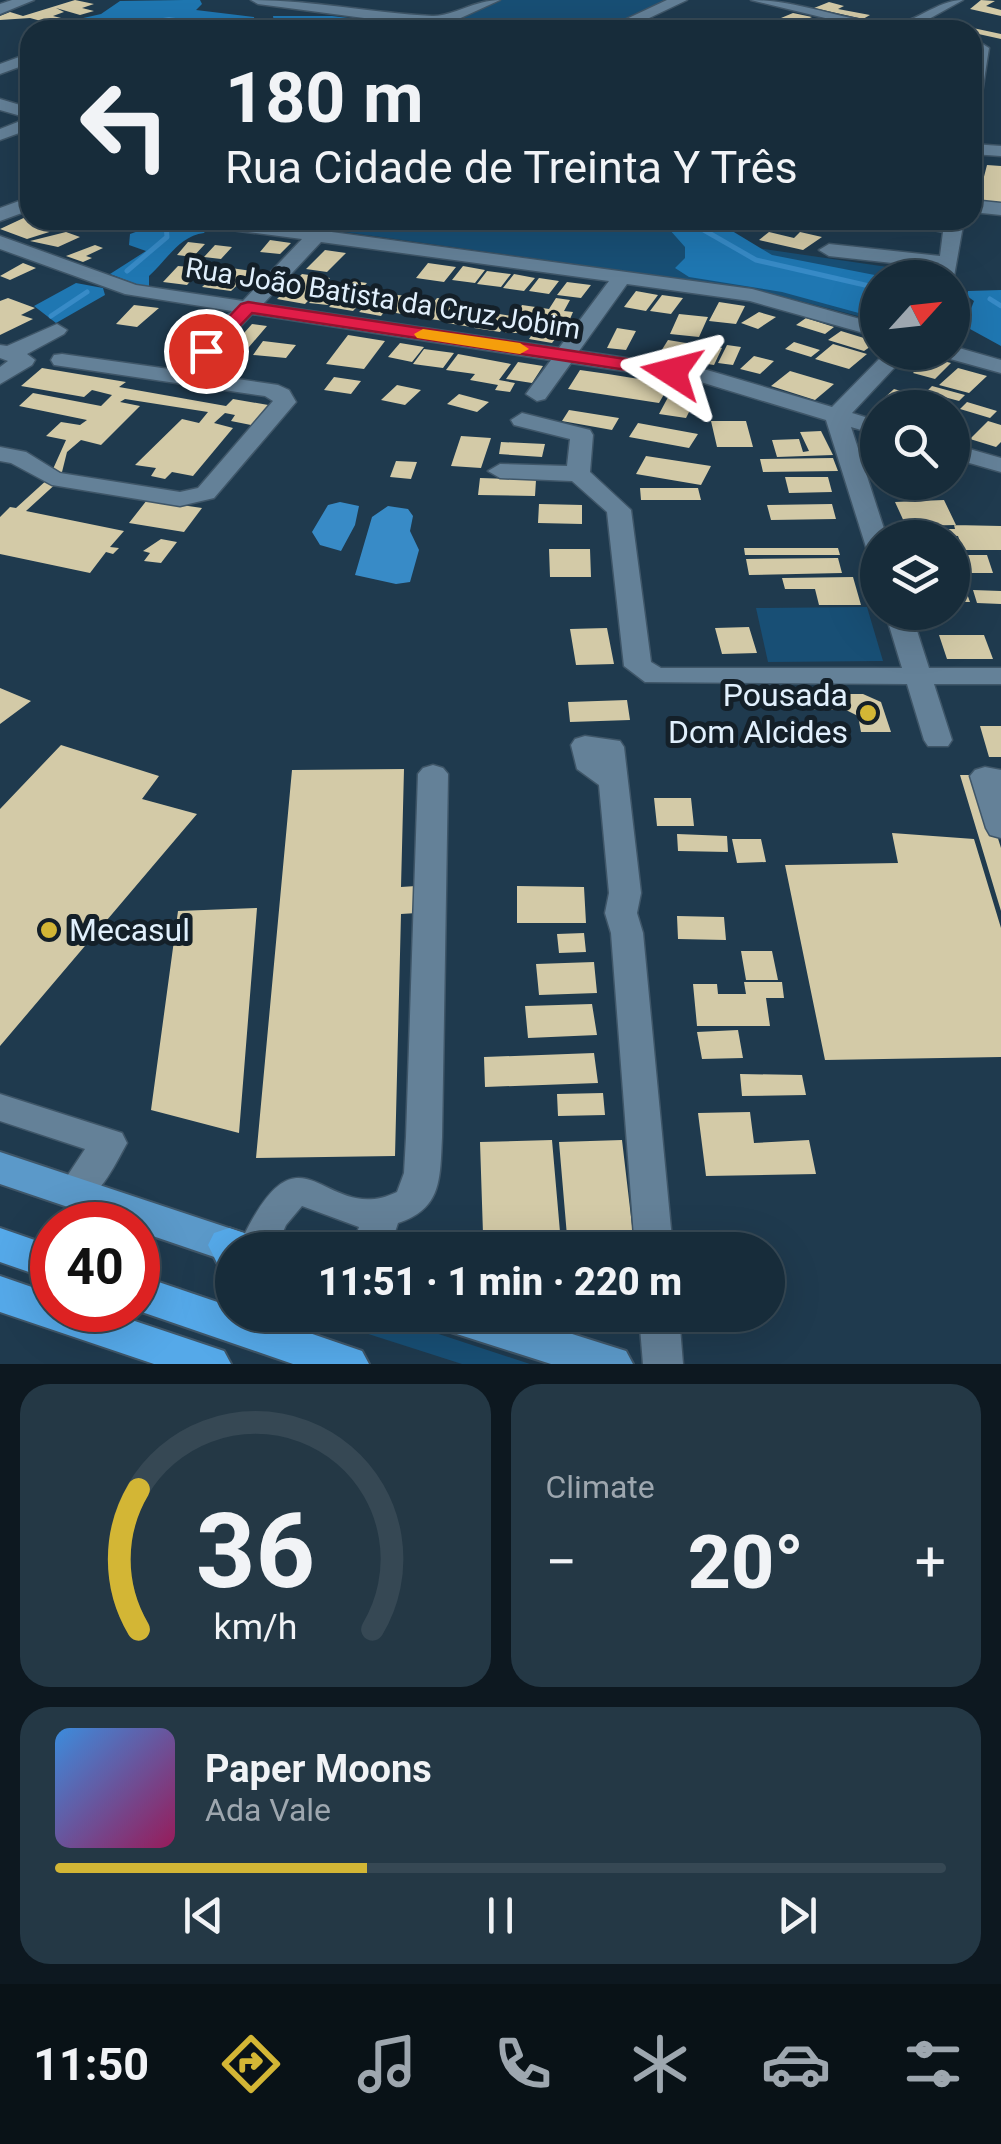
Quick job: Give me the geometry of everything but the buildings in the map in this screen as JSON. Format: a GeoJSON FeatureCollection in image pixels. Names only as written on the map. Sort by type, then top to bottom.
{"type":"FeatureCollection","features":[{"type":"Feature","properties":{"kind":"highway"},"geometry":{"type":"LineString","coordinates":[[0,1245],[30,1255]]}},
{"type":"Feature","properties":{"kind":"highway"},"geometry":{"type":"LineString","coordinates":[[0,1294],[210,1364]]}},
{"type":"Feature","properties":{"kind":"highway"},"geometry":{"type":"LineString","coordinates":[[160,1298],[215,1312]]}},
{"type":"Feature","properties":{"kind":"highway"},"geometry":{"type":"LineString","coordinates":[[285,1332],[347,1364]]}},
{"type":"Feature","properties":{"kind":"main road"},"geometry":{"type":"LineString","coordinates":[[0,1168],[215,1241]]}},
{"type":"Feature","properties":{"kind":"main road"},"geometry":{"type":"LineString","coordinates":[[508,1332],[611,1364]]}},
{"type":"Feature","properties":{"kind":"street"},"geometry":{"type":"LineString","coordinates":[[2,8],[28,0]]}},
{"type":"Feature","properties":{"kind":"street"},"geometry":{"type":"LineString","coordinates":[[258,0],[441,14],[466,11],[492,0]]}},
{"type":"Feature","properties":{"kind":"street"},"geometry":{"type":"LineString","coordinates":[[634,20],[680,0]]}},
{"type":"Feature","properties":{"kind":"street"},"geometry":{"type":"LineString","coordinates":[[758,0],[850,20]]}},
{"type":"Feature","properties":{"kind":"street"},"geometry":{"type":"LineString","coordinates":[[916,20],[956,0]]}},
{"type":"Feature","properties":{"kind":"street"},"geometry":{"type":"LineString","coordinates":[[382,3],[455,20]]}},
{"type":"Feature","properties":{"kind":"street"},"geometry":{"type":"LineString","coordinates":[[273,230],[752,294],[860,326]]}},
{"type":"Feature","properties":{"kind":"street"},"geometry":{"type":"LineString","coordinates":[[949,260],[953,230]]}},
{"type":"Feature","properties":{"kind":"street"},"geometry":{"type":"LineString","coordinates":[[181,378],[316,236]]}},
{"type":"Feature","properties":{"kind":"street","name":"Rua João Batista da Cruz Jobim"},"geometry":{"type":"LineString","coordinates":[[0,242],[132,290],[707,377],[860,423]]}},
{"type":"Feature","properties":{"kind":"street"},"geometry":{"type":"LineString","coordinates":[[829,250],[888,260]]}},
{"type":"Feature","properties":{"kind":"street"},"geometry":{"type":"LineString","coordinates":[[538,394],[622,277]]}},
{"type":"Feature","properties":{"kind":"street"},"geometry":{"type":"LineString","coordinates":[[4,352],[57,330]]}},
{"type":"Feature","properties":{"kind":"street"},"geometry":{"type":"LineString","coordinates":[[0,377],[24,360],[4,352]]}},
{"type":"Feature","properties":{"kind":"street"},"geometry":{"type":"LineString","coordinates":[[970,358],[1001,367]]}},
{"type":"Feature","properties":{"kind":"street"},"geometry":{"type":"LineString","coordinates":[[0,454],[18,457],[55,477],[180,500],[195,498],[206,494],[286,402],[270,390],[62,360]]}},
{"type":"Feature","properties":{"kind":"street"},"geometry":{"type":"LineString","coordinates":[[869,520],[836,416],[881,370]]}},
{"type":"Feature","properties":{"kind":"street"},"geometry":{"type":"LineString","coordinates":[[522,420],[582,435],[578,474]]}},
{"type":"Feature","properties":{"kind":"street"},"geometry":{"type":"LineString","coordinates":[[970,456],[1001,465]]}},
{"type":"Feature","properties":{"kind":"street"},"geometry":{"type":"LineString","coordinates":[[500,471],[578,474],[619,510],[638,666],[656,676],[1001,676]]}},
{"type":"Feature","properties":{"kind":"street"},"geometry":{"type":"LineString","coordinates":[[904,630],[938,740]]}},
{"type":"Feature","properties":{"kind":"street"},"geometry":{"type":"LineString","coordinates":[[254,1232],[286,1195],[300,1190],[369,1216],[393,1213],[413,1201],[422,1174],[433,774]]}},
{"type":"Feature","properties":{"kind":"street"},"geometry":{"type":"LineString","coordinates":[[1001,780],[985,776],[1001,828]]}},
{"type":"Feature","properties":{"kind":"street"},"geometry":{"type":"LineString","coordinates":[[613,781],[625,893],[633,902],[634,926],[627,933],[652,1232]]}},
{"type":"Feature","properties":{"kind":"street"},"geometry":{"type":"LineString","coordinates":[[0,1108],[110,1142],[74,1193]]}},
{"type":"Feature","properties":{"kind":"street"},"geometry":{"type":"LineString","coordinates":[[376,1232],[382,1214]]}},
{"type":"Feature","properties":{"kind":"street"},"geometry":{"type":"LineString","coordinates":[[661,1332],[664,1364]]}},
{"type":"Feature","properties":{"kind":"shaded area"},"geometry":{"type":"Polygon","coordinates":[[[200,0],[202,4],[196,10],[254,20],[74,20],[101,14],[120,1],[200,0]]]}},
{"type":"Feature","properties":{"kind":"shaded area"},"geometry":{"type":"Polygon","coordinates":[[[501,0],[668,0],[621,20],[457,18],[501,0]]]}},
{"type":"Feature","properties":{"kind":"shaded area"},"geometry":{"type":"Polygon","coordinates":[[[273,16],[365,20],[274,20],[273,16]]]}},
{"type":"Feature","properties":{"kind":"shaded area"},"geometry":{"type":"Polygon","coordinates":[[[141,230],[206,230],[180,244],[149,276],[149,289],[110,274],[146,251],[129,245],[130,234],[141,230]]]}},
{"type":"Feature","properties":{"kind":"shaded area"},"geometry":{"type":"Polygon","coordinates":[[[330,230],[702,230],[722,243],[860,263],[860,317],[754,289],[330,230]]]}},
{"type":"Feature","properties":{"kind":"shaded area"},"geometry":{"type":"Polygon","coordinates":[[[670,230],[731,230],[772,255],[860,272],[860,313],[782,292],[689,277],[675,268],[685,258],[685,247],[670,230]]]}},
{"type":"Feature","properties":{"kind":"shaded area"},"geometry":{"type":"Polygon","coordinates":[[[76,283],[103,288],[105,295],[56,323],[34,306],[76,283]]]}},
{"type":"Feature","properties":{"kind":"shaded area"},"geometry":{"type":"Polygon","coordinates":[[[1001,290],[1001,346],[970,329],[974,301],[970,291],[1001,290]]]}},
{"type":"Feature","properties":{"kind":"shaded area"},"geometry":{"type":"Polygon","coordinates":[[[340,502],[359,506],[355,525],[341,551],[320,545],[312,532],[328,505],[340,502]]]}},
{"type":"Feature","properties":{"kind":"shaded area"},"geometry":{"type":"Polygon","coordinates":[[[388,506],[408,509],[413,516],[410,531],[419,550],[410,582],[396,584],[355,575],[372,517],[388,506]]]}},
{"type":"Feature","properties":{"kind":"shaded area"},"geometry":{"type":"Polygon","coordinates":[[[860,607],[860,630],[874,630],[883,661],[768,662],[756,608],[860,607]]]}},
{"type":"Feature","properties":{"kind":"shaded area"},"geometry":{"type":"Polygon","coordinates":[[[362,1332],[433,1332],[530,1364],[462,1364],[362,1332]]]}},
{"type":"Feature","properties":{"kind":"waterway"},"geometry":{"type":"LineString","coordinates":[[163,20],[175,20]]}},
{"type":"Feature","properties":{"kind":"waterway"},"geometry":{"type":"LineString","coordinates":[[127,271],[167,237],[166,230]]}},
{"type":"Feature","properties":{"kind":"waterway"},"geometry":{"type":"LineString","coordinates":[[704,230],[756,260],[860,284]]}},
{"type":"Feature","properties":{"kind":"waterway"},"geometry":{"type":"LineString","coordinates":[[51,316],[87,292]]}},
{"type":"Feature","properties":{"kind":"waterway"},"geometry":{"type":"LineString","coordinates":[[990,299],[1001,306]]}},
{"type":"Feature","properties":{"kind":"slow traffic"},"geometry":{"type":"LineString","coordinates":[[423,334],[520,349]]}},
{"type":"Feature","properties":{"kind":"place","name":"Pousada Dom Alcides"},"geometry":{"type":"Point","coordinates":[868,713]}},
{"type":"Feature","properties":{"kind":"place","name":"Mecasul"},"geometry":{"type":"Point","coordinates":[49,930]}},
{"type":"Feature","properties":{"kind":"route"},"geometry":{"type":"LineString","coordinates":[[206,351],[248,308],[672,372]]}}]}
